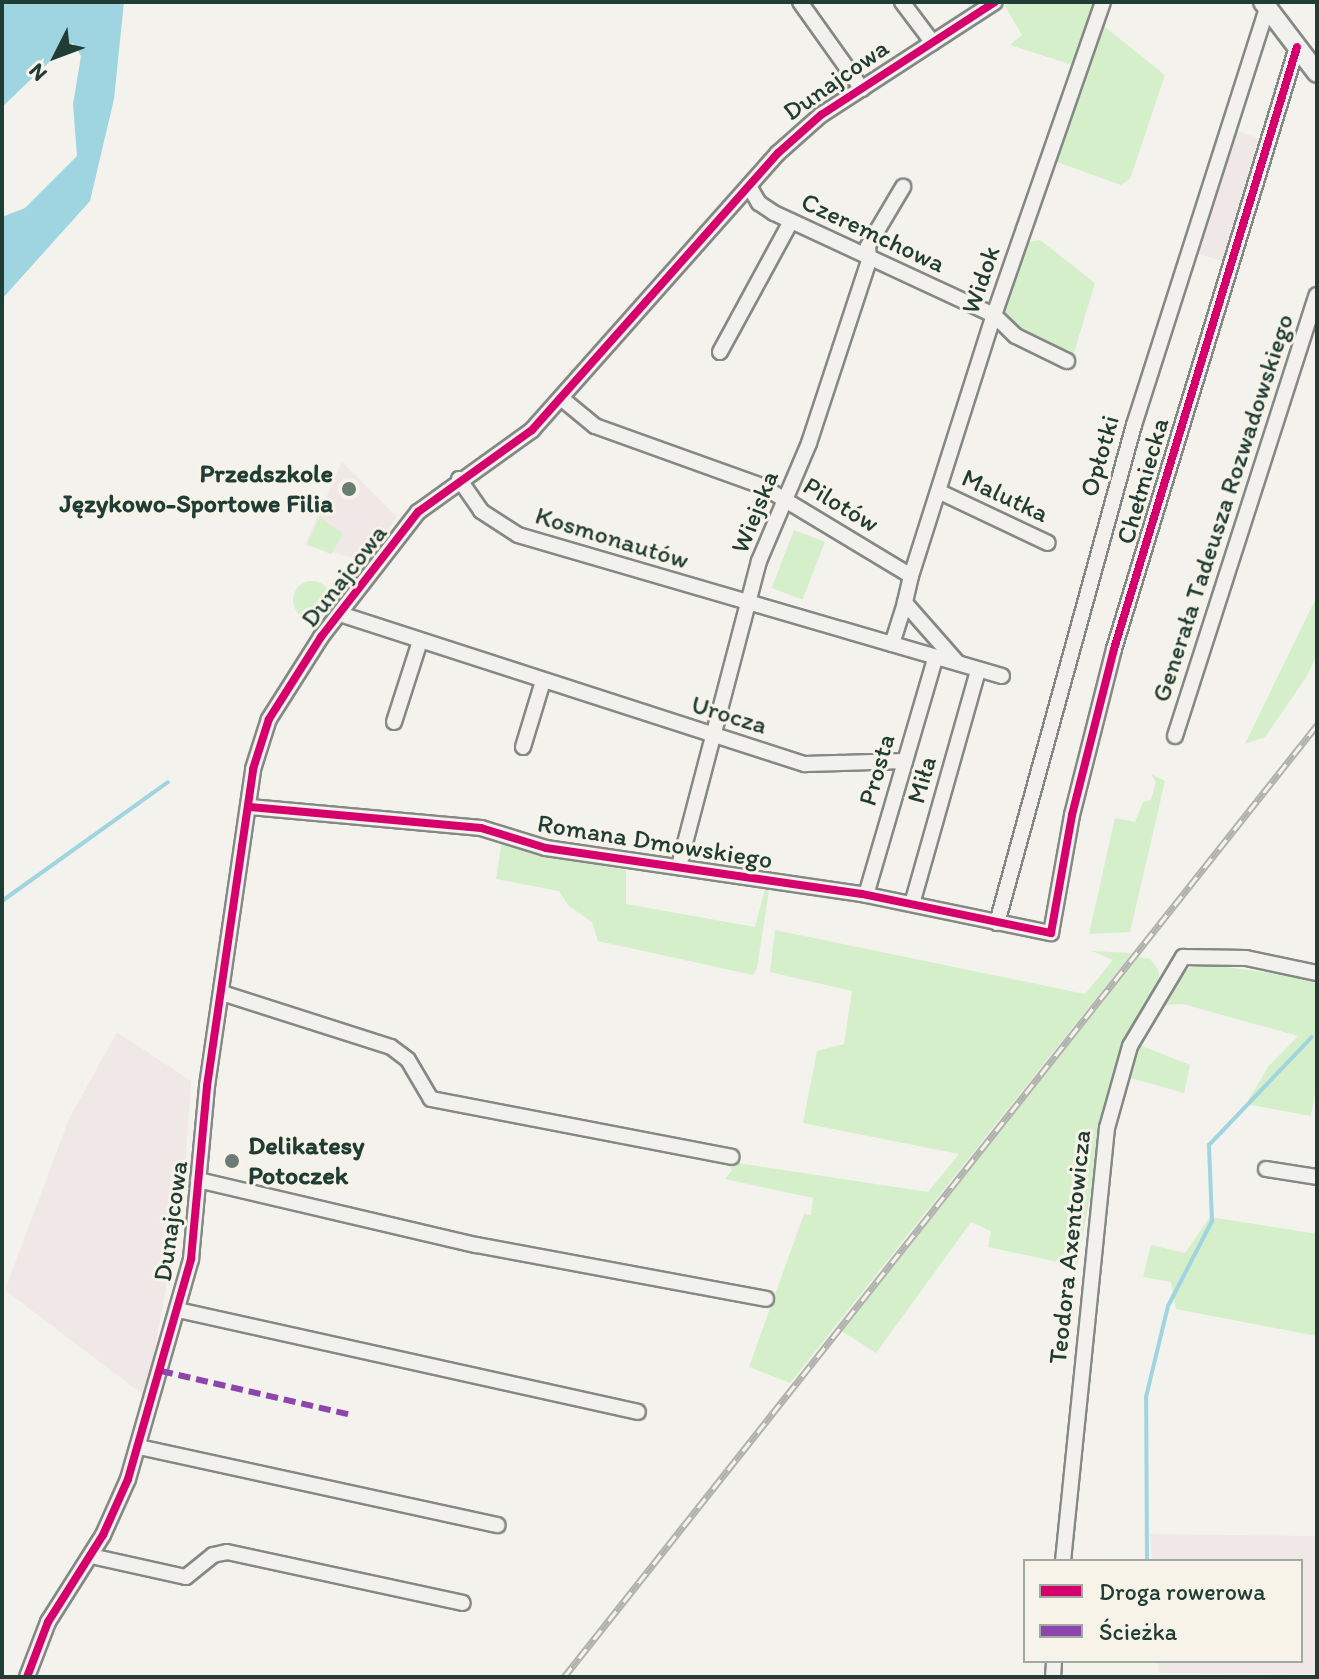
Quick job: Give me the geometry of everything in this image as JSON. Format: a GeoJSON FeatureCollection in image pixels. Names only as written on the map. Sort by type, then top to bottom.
{"type":"FeatureCollection","features":[{"type":"Feature","properties":{"kind":"main road"},"geometry":{"type":"LineString","coordinates":[[1265,5],[1317,73]]}},
{"type":"Feature","properties":{"kind":"street"},"geometry":{"type":"LineString","coordinates":[[800,2],[862,89]]}},
{"type":"Feature","properties":{"kind":"street"},"geometry":{"type":"LineString","coordinates":[[902,2],[933,43]]}},
{"type":"Feature","properties":{"kind":"street","name":"Dunajcowa"},"geometry":{"type":"LineString","coordinates":[[27,1677],[48,1622],[91,1556],[139,1447],[191,1259],[198,1180],[253,769],[269,719],[340,614],[418,512],[459,479],[532,430],[749,186],[821,115],[995,2]]}},
{"type":"Feature","properties":{"kind":"street","name":"Widok"},"geometry":{"type":"LineString","coordinates":[[911,576],[994,315],[1103,2]]}},
{"type":"Feature","properties":{"kind":"street","name":"Opłotki"},"geometry":{"type":"LineString","coordinates":[[997,923],[1134,425],[1265,5]]}},
{"type":"Feature","properties":{"kind":"street","name":"Chełmiecka"},"geometry":{"type":"LineString","coordinates":[[1051,933],[1072,815],[1114,649],[1297,47]]}},
{"type":"Feature","properties":{"kind":"street","name":"Czeremchowa"},"geometry":{"type":"LineString","coordinates":[[749,186],[759,203],[791,221],[869,261],[994,315],[1016,336],[1067,361]]}},
{"type":"Feature","properties":{"kind":"street","name":"Wiejska"},"geometry":{"type":"LineString","coordinates":[[679,866],[759,561],[786,500],[869,261],[868,246],[903,187]]}},
{"type":"Feature","properties":{"kind":"street"},"geometry":{"type":"LineString","coordinates":[[720,352],[791,221]]}},
{"type":"Feature","properties":{"kind":"street","name":"Generała Tadeusza Rozwadowskiego"},"geometry":{"type":"LineString","coordinates":[[1175,736],[1317,295]]}},
{"type":"Feature","properties":{"kind":"street","name":"Pilotów"},"geometry":{"type":"LineString","coordinates":[[561,398],[595,426],[703,462],[786,500],[911,576]]}},
{"type":"Feature","properties":{"kind":"street","name":"Kosmonautów"},"geometry":{"type":"LineString","coordinates":[[459,479],[481,511],[518,535],[935,659],[957,662],[1002,676]]}},
{"type":"Feature","properties":{"kind":"street","name":"Malutka"},"geometry":{"type":"LineString","coordinates":[[940,492],[1048,543]]}},
{"type":"Feature","properties":{"kind":"street"},"geometry":{"type":"LineString","coordinates":[[892,644],[911,576]]}},
{"type":"Feature","properties":{"kind":"street"},"geometry":{"type":"LineString","coordinates":[[905,603],[957,662]]}},
{"type":"Feature","properties":{"kind":"street","name":"Urocza"},"geometry":{"type":"LineString","coordinates":[[340,614],[805,764],[905,761]]}},
{"type":"Feature","properties":{"kind":"street"},"geometry":{"type":"LineString","coordinates":[[394,722],[420,641]]}},
{"type":"Feature","properties":{"kind":"street","name":"Prosta"},"geometry":{"type":"LineString","coordinates":[[866,895],[935,659]]}},
{"type":"Feature","properties":{"kind":"street","name":"Miła"},"geometry":{"type":"LineString","coordinates":[[912,904],[978,670]]}},
{"type":"Feature","properties":{"kind":"street"},"geometry":{"type":"LineString","coordinates":[[523,747],[543,681]]}},
{"type":"Feature","properties":{"kind":"street","name":"Romana Dmowskiego"},"geometry":{"type":"LineString","coordinates":[[250,807],[447,822],[546,848],[866,895],[1051,933]]}},
{"type":"Feature","properties":{"kind":"street","name":"Teodora Axentowicza"},"geometry":{"type":"LineString","coordinates":[[1063,1559],[1111,1102],[1130,1046],[1183,957],[1246,958],[1317,973]]}},
{"type":"Feature","properties":{"kind":"street"},"geometry":{"type":"LineString","coordinates":[[222,993],[391,1047],[408,1060],[431,1099],[731,1157]]}},
{"type":"Feature","properties":{"kind":"street"},"geometry":{"type":"LineString","coordinates":[[1266,1169],[1317,1177]]}},
{"type":"Feature","properties":{"kind":"street"},"geometry":{"type":"LineString","coordinates":[[198,1180],[476,1245],[766,1299]]}},
{"type":"Feature","properties":{"kind":"street"},"geometry":{"type":"LineString","coordinates":[[178,1310],[638,1412]]}},
{"type":"Feature","properties":{"kind":"street"},"geometry":{"type":"LineString","coordinates":[[139,1447],[498,1525]]}},
{"type":"Feature","properties":{"kind":"street"},"geometry":{"type":"LineString","coordinates":[[91,1556],[186,1577],[213,1555],[227,1552],[463,1603]]}},
{"type":"Feature","properties":{"kind":"shaded area"},"geometry":{"type":"Polygon","coordinates":[[[1231,129],[1261,139],[1225,262],[1190,251],[1231,129]]]}},
{"type":"Feature","properties":{"kind":"shaded area","name":"Przedszkole Językowo-Sportowe Filia"},"geometry":{"type":"Polygon","coordinates":[[[342,462],[397,517],[365,561],[305,545],[342,462]]]}},
{"type":"Feature","properties":{"kind":"shaded area"},"geometry":{"type":"Polygon","coordinates":[[[117,1032],[191,1081],[183,1195],[146,1397],[5,1290],[69,1119],[117,1032]]]}},
{"type":"Feature","properties":{"kind":"shaded area"},"geometry":{"type":"Polygon","coordinates":[[[1150,1534],[1317,1536],[1317,1674],[1159,1673],[1158,1663],[1303,1663],[1303,1559],[1152,1559],[1150,1534]]]}},
{"type":"Feature","properties":{"kind":"green space"},"geometry":{"type":"Polygon","coordinates":[[[1012,2],[1100,2],[1076,66],[1010,45],[1022,35],[1005,6],[1012,2]]]}},
{"type":"Feature","properties":{"kind":"green space"},"geometry":{"type":"Polygon","coordinates":[[[1100,23],[1165,75],[1130,179],[1121,185],[1054,161],[1100,23]]]}},
{"type":"Feature","properties":{"kind":"green space"},"geometry":{"type":"Polygon","coordinates":[[[1040,240],[1095,283],[1073,356],[1005,322],[1002,312],[1025,243],[1040,240]]]}},
{"type":"Feature","properties":{"kind":"green space"},"geometry":{"type":"Polygon","coordinates":[[[320,517],[343,534],[331,554],[307,544],[320,517]]]}},
{"type":"Feature","properties":{"kind":"green space"},"geometry":{"type":"Polygon","coordinates":[[[794,530],[825,542],[803,600],[772,588],[794,530]]]}},
{"type":"Feature","properties":{"kind":"green space"},"geometry":{"type":"Polygon","coordinates":[[[312,581],[325,587],[331,600],[325,613],[312,619],[299,613],[293,600],[299,587],[312,581]]]}},
{"type":"Feature","properties":{"kind":"green space"},"geometry":{"type":"Polygon","coordinates":[[[1317,596],[1317,654],[1307,676],[1265,737],[1245,744],[1317,596]]]}},
{"type":"Feature","properties":{"kind":"green space"},"geometry":{"type":"Polygon","coordinates":[[[1151,774],[1165,781],[1130,932],[1089,934],[1115,818],[1135,822],[1143,802],[1151,800],[1156,782],[1151,774]]]}},
{"type":"Feature","properties":{"kind":"green space"},"geometry":{"type":"Polygon","coordinates":[[[502,840],[548,856],[626,870],[626,904],[755,927],[765,889],[769,891],[757,968],[753,975],[598,941],[592,922],[569,906],[559,891],[496,879],[502,840]]]}},
{"type":"Feature","properties":{"kind":"green space"},"geometry":{"type":"Polygon","coordinates":[[[775,930],[1085,994],[1113,960],[1092,951],[1132,953],[790,1383],[749,1367],[804,1214],[811,1215],[813,1198],[725,1179],[732,1170],[725,1161],[928,1192],[959,1154],[803,1123],[817,1051],[844,1044],[852,991],[770,972],[775,930]]]}},
{"type":"Feature","properties":{"kind":"green space"},"geometry":{"type":"Polygon","coordinates":[[[1138,957],[1150,959],[1158,969],[1160,985],[1130,1031],[1112,1076],[1077,1266],[988,1247],[991,1231],[971,1222],[876,1353],[842,1331],[1138,957]]]}},
{"type":"Feature","properties":{"kind":"green space"},"geometry":{"type":"Polygon","coordinates":[[[1205,964],[1317,980],[1317,1081],[1311,1116],[1246,1104],[1268,1067],[1298,1036],[1183,1004],[1166,1005],[1142,1039],[1174,984],[1189,968],[1205,964]]]}},
{"type":"Feature","properties":{"kind":"green space"},"geometry":{"type":"Polygon","coordinates":[[[1137,1044],[1190,1065],[1184,1093],[1124,1076],[1137,1044]]]}},
{"type":"Feature","properties":{"kind":"green space"},"geometry":{"type":"Polygon","coordinates":[[[1210,1217],[1317,1234],[1317,1336],[1176,1309],[1171,1282],[1143,1277],[1151,1245],[1185,1253],[1210,1217]]]}},
{"type":"Feature","properties":{"kind":"water"},"geometry":{"type":"Polygon","coordinates":[[[2,2],[124,2],[114,99],[90,201],[2,299],[2,217],[25,208],[77,156],[73,104],[81,56],[73,43],[65,47],[2,107],[2,2]]]}},
{"type":"Feature","properties":{"kind":"waterway"},"geometry":{"type":"LineString","coordinates":[[2,901],[168,782]]}},
{"type":"Feature","properties":{"kind":"waterway"},"geometry":{"type":"LineString","coordinates":[[1147,1559],[1146,1397],[1168,1306],[1212,1221],[1209,1145],[1312,1037]]}},
{"type":"Feature","properties":{"kind":"railway"},"geometry":{"type":"LineString","coordinates":[[564,1677],[1317,725]]}},
{"type":"Feature","properties":{"kind":"marked path"},"geometry":{"type":"LineString","coordinates":[[161,1371],[351,1415]]}},
{"type":"Feature","properties":{"kind":"cycle path"},"geometry":{"type":"LineString","coordinates":[[27,1677],[48,1622],[103,1535],[128,1479],[191,1259],[207,1086],[253,769],[269,719],[321,637],[418,512],[532,430],[778,153],[821,115],[995,2]]}},
{"type":"Feature","properties":{"kind":"cycle path"},"geometry":{"type":"LineString","coordinates":[[250,807],[481,828],[546,848],[862,894],[1051,933],[1072,815],[1114,649],[1297,47]]}},
{"type":"Feature","properties":{"kind":"place","name":"Przedszkole Językowo-Sportowe Filia"},"geometry":{"type":"Point","coordinates":[349,489]}},
{"type":"Feature","properties":{"kind":"place","name":"Delikatesy Potoczek"},"geometry":{"type":"Point","coordinates":[232,1161]}}]}
